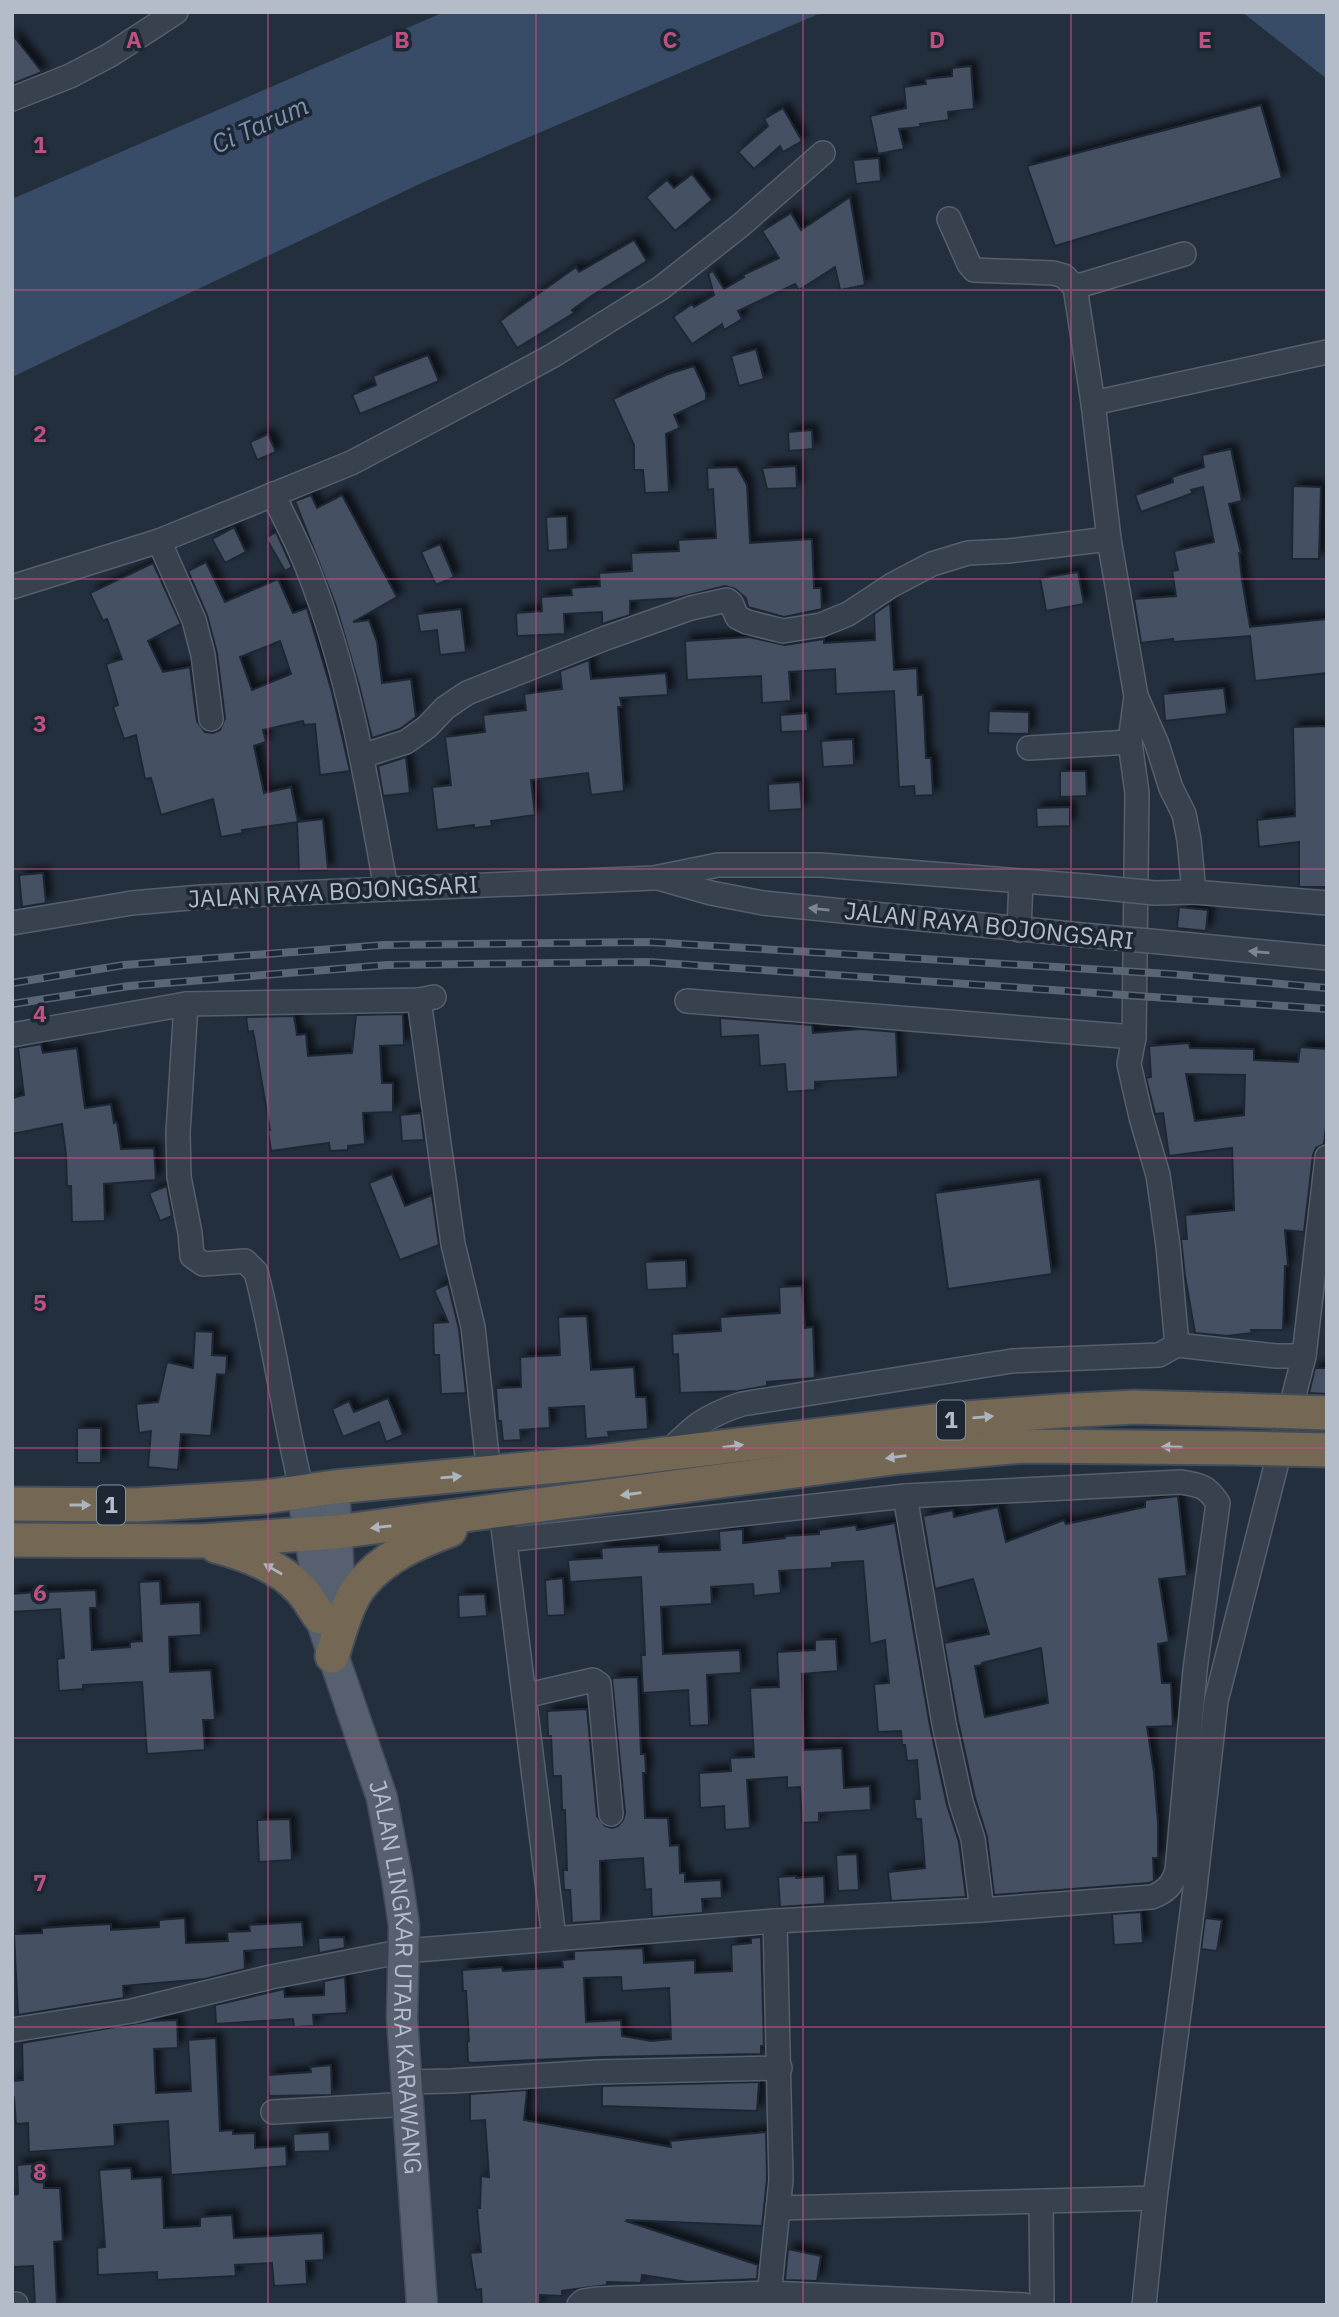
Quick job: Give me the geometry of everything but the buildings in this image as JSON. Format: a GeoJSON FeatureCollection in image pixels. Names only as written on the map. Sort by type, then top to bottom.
{"type":"FeatureCollection","features":[{"type":"Feature","properties":{"kind":"highway","name":"1"},"geometry":{"type":"LineString","coordinates":[[12,1504],[137,1505],[264,1497],[334,1487],[665,1455],[952,1419],[1047,1412],[1135,1407],[1327,1413]]}},
{"type":"Feature","properties":{"kind":"highway","name":"1"},"geometry":{"type":"LineString","coordinates":[[12,1540],[200,1541],[503,1525],[900,1457],[1022,1447],[1107,1445],[1327,1450]]}},
{"type":"Feature","properties":{"kind":"highway"},"geometry":{"type":"LineString","coordinates":[[332,1656],[344,1619],[360,1586],[398,1553],[422,1540],[503,1525]]}},
{"type":"Feature","properties":{"kind":"highway"},"geometry":{"type":"LineString","coordinates":[[200,1541],[239,1552],[267,1564],[301,1590],[320,1617]]}},
{"type":"Feature","properties":{"kind":"main road","name":"JALAN LINGKAR UTARA KARAWANG"},"geometry":{"type":"LineString","coordinates":[[334,1487],[315,1568],[320,1617],[382,1798],[397,1878],[404,1926],[402,2018],[422,2305]]}},
{"type":"Feature","properties":{"kind":"main road","name":"JALAN LINGKAR UTARA KARAWANG"},"geometry":{"type":"LineString","coordinates":[[302,1491],[323,1533],[340,1597],[332,1656]]}},
{"type":"Feature","properties":{"kind":"street"},"geometry":{"type":"LineString","coordinates":[[12,99],[69,76],[110,55],[176,12]]}},
{"type":"Feature","properties":{"kind":"street"},"geometry":{"type":"LineString","coordinates":[[12,587],[159,541],[351,463],[540,362],[661,288],[741,225],[823,153]]}},
{"type":"Feature","properties":{"kind":"street"},"geometry":{"type":"LineString","coordinates":[[948,219],[974,270],[1052,273],[1064,276],[1075,287],[1093,403],[1109,539],[1136,696],[1157,744],[1171,788],[1185,814],[1194,891]]}},
{"type":"Feature","properties":{"kind":"street"},"geometry":{"type":"LineString","coordinates":[[1075,287],[1184,254]]}},
{"type":"Feature","properties":{"kind":"street"},"geometry":{"type":"LineString","coordinates":[[1093,403],[1327,352]]}},
{"type":"Feature","properties":{"kind":"street"},"geometry":{"type":"LineString","coordinates":[[273,494],[309,571],[339,662],[362,756],[386,889]]}},
{"type":"Feature","properties":{"kind":"street"},"geometry":{"type":"LineString","coordinates":[[362,756],[407,742],[427,727],[445,708],[467,693],[606,638],[691,608],[727,600],[732,603],[737,617],[747,622],[783,631],[821,625],[848,614],[892,585],[932,564],[968,553],[1109,539]]}},
{"type":"Feature","properties":{"kind":"street"},"geometry":{"type":"LineString","coordinates":[[159,541],[194,620],[203,655],[211,719]]}},
{"type":"Feature","properties":{"kind":"street"},"geometry":{"type":"LineString","coordinates":[[1136,696],[1130,742],[1137,793],[1134,1037],[1129,1064],[1158,1175],[1177,1345]]}},
{"type":"Feature","properties":{"kind":"street"},"geometry":{"type":"LineString","coordinates":[[1029,748],[1130,742]]}},
{"type":"Feature","properties":{"kind":"street"},"geometry":{"type":"LineString","coordinates":[[1137,793],[1171,788]]}},
{"type":"Feature","properties":{"kind":"street","name":"JALAN RAYA BOJONGSARI"},"geometry":{"type":"LineString","coordinates":[[12,923],[118,905],[174,900],[654,878],[718,865],[766,864],[820,865],[1155,893],[1194,891],[1327,903]]}},
{"type":"Feature","properties":{"kind":"street","name":"JALAN RAYA BOJONGSARI"},"geometry":{"type":"LineString","coordinates":[[654,878],[763,903],[1327,958]]}},
{"type":"Feature","properties":{"kind":"street"},"geometry":{"type":"LineString","coordinates":[[1019,930],[1021,881]]}},
{"type":"Feature","properties":{"kind":"street"},"geometry":{"type":"LineString","coordinates":[[12,1035],[186,1004],[426,998],[453,1244],[473,1327],[489,1474]]}},
{"type":"Feature","properties":{"kind":"street"},"geometry":{"type":"LineString","coordinates":[[687,1000],[1134,1037]]}},
{"type":"Feature","properties":{"kind":"street"},"geometry":{"type":"LineString","coordinates":[[186,1004],[178,1133],[179,1177],[192,1256],[203,1265],[245,1261],[256,1272],[302,1491]]}},
{"type":"Feature","properties":{"kind":"street"},"geometry":{"type":"LineString","coordinates":[[1144,2305],[1216,1701],[1304,1356],[1327,1157]]}},
{"type":"Feature","properties":{"kind":"street"},"geometry":{"type":"LineString","coordinates":[[665,1455],[705,1418],[742,1404],[1012,1361],[1159,1355],[1177,1345],[1276,1356],[1304,1356]]}},
{"type":"Feature","properties":{"kind":"street"},"geometry":{"type":"LineString","coordinates":[[12,2030],[132,2011],[271,1977],[404,1951],[775,1921],[982,1910],[1152,1897],[1163,1893],[1172,1885],[1177,1871],[1195,1670],[1218,1503],[1210,1490],[1181,1482],[905,1496],[503,1525],[554,1938]]}},
{"type":"Feature","properties":{"kind":"street"},"geometry":{"type":"LineString","coordinates":[[905,1496],[944,1724],[961,1802],[973,1839],[982,1910]]}},
{"type":"Feature","properties":{"kind":"street"},"geometry":{"type":"LineString","coordinates":[[524,1696],[593,1680],[599,1684],[611,1814]]}},
{"type":"Feature","properties":{"kind":"street"},"geometry":{"type":"LineString","coordinates":[[768,2299],[781,2180],[775,1921]]}},
{"type":"Feature","properties":{"kind":"street"},"geometry":{"type":"LineString","coordinates":[[273,2112],[408,2093],[451,2081],[597,2072],[780,2068]]}},
{"type":"Feature","properties":{"kind":"street"},"geometry":{"type":"LineString","coordinates":[[778,2207],[1155,2198]]}},
{"type":"Feature","properties":{"kind":"street"},"geometry":{"type":"LineString","coordinates":[[1041,2201],[1042,2305]]}},
{"type":"Feature","properties":{"kind":"street"},"geometry":{"type":"LineString","coordinates":[[579,2305],[583,2301],[596,2299],[768,2299],[1024,2305]]}},
{"type":"Feature","properties":{"kind":"water","name":"Ci Tarum"},"geometry":{"type":"Polygon","coordinates":[[[444,12],[823,12],[426,181],[12,377],[12,199],[444,12]]]}},
{"type":"Feature","properties":{"kind":"water"},"geometry":{"type":"Polygon","coordinates":[[[1242,12],[1327,12],[1327,79],[1242,12]]]}},
{"type":"Feature","properties":{"kind":"railway"},"geometry":{"type":"LineString","coordinates":[[12,983],[124,965],[384,945],[648,942],[1170,974],[1327,988]]}},
{"type":"Feature","properties":{"kind":"railway"},"geometry":{"type":"LineString","coordinates":[[12,1004],[129,986],[387,965],[648,962],[1327,1009]]}}]}
